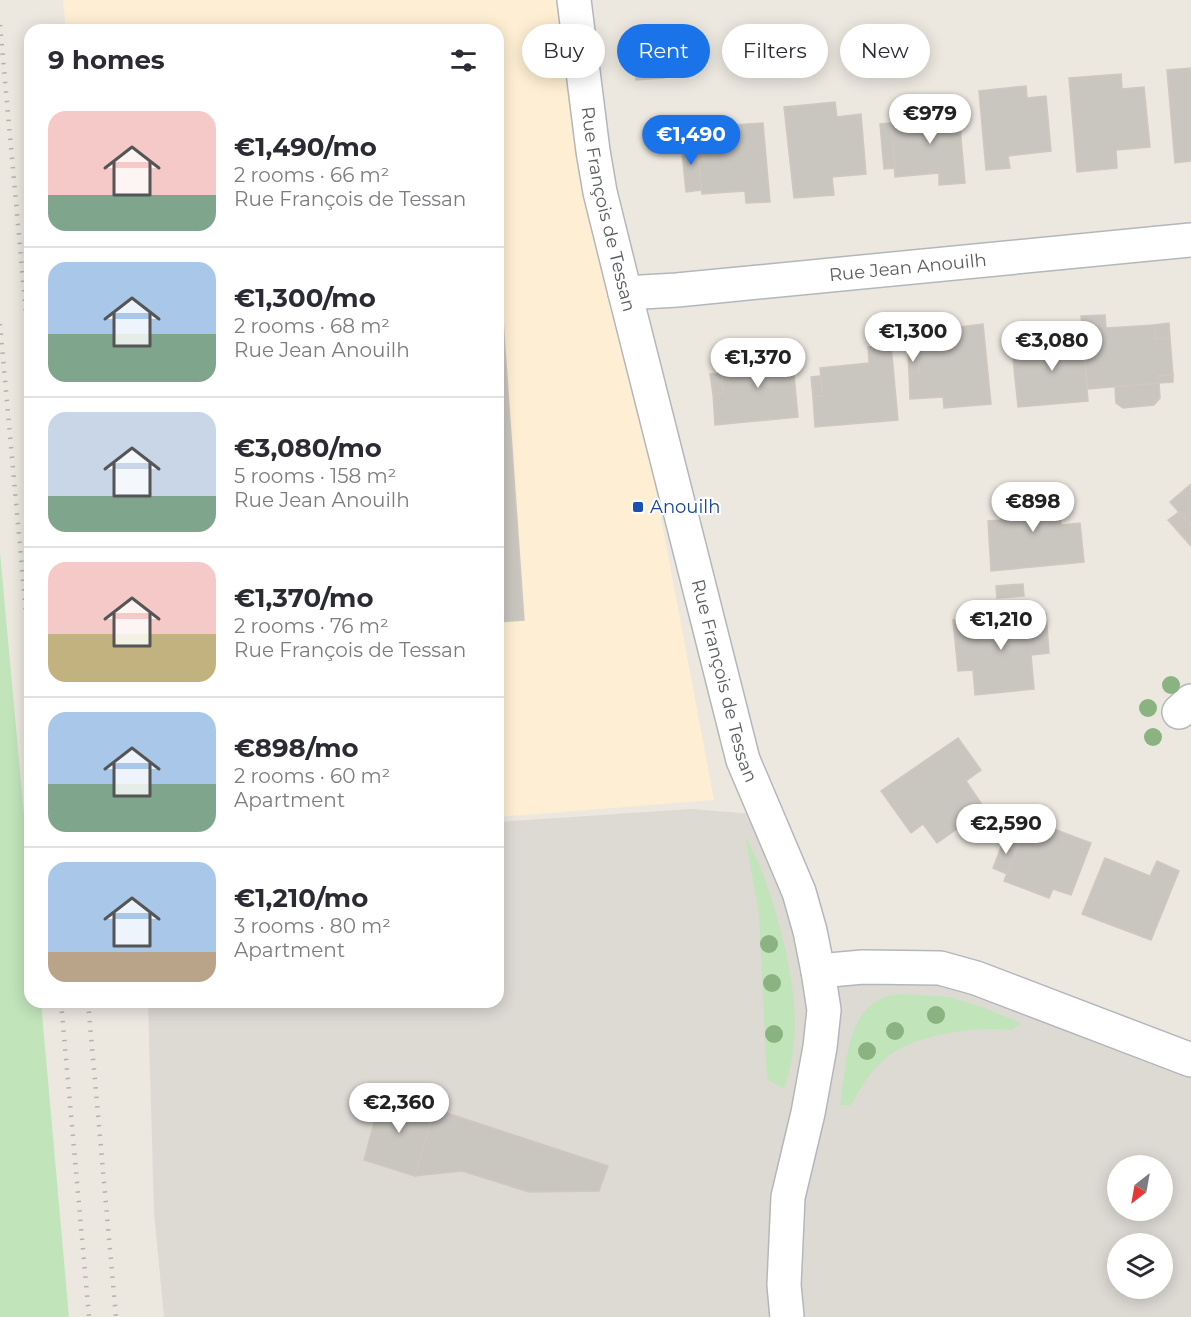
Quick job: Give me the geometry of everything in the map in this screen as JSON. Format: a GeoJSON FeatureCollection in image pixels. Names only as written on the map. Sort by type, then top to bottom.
{"type":"FeatureCollection","features":[{"type":"Feature","properties":{"kind":"street","name":"Rue François de Tessan"},"geometry":{"type":"LineString","coordinates":[[574,0],[600,192],[742,760],[799,892],[818,971],[824,1010],[820,1047],[808,1113],[788,1197],[784,1285],[787,1317]]}},
{"type":"Feature","properties":{"kind":"street","name":"Rue Jean Anouilh"},"geometry":{"type":"LineString","coordinates":[[625,293],[688,289],[1191,240]]}},
{"type":"Feature","properties":{"kind":"street"},"geometry":{"type":"LineString","coordinates":[[818,971],[863,967],[940,969],[976,978],[1191,1060]]}},
{"type":"Feature","properties":{"kind":"shaded area"},"geometry":{"type":"Polygon","coordinates":[[[63,0],[564,0],[568,24],[522,24],[522,78],[579,78],[714,800],[504,817],[504,24],[65,24],[63,0]]]}},
{"type":"Feature","properties":{"kind":"shaded area"},"geometry":{"type":"Polygon","coordinates":[[[691,809],[766,815],[818,971],[940,968],[1191,1060],[1191,1317],[164,1317],[154,1212],[148,1008],[504,1008],[504,822],[691,809]]]}},
{"type":"Feature","properties":{"kind":"green space"},"geometry":{"type":"Polygon","coordinates":[[[0,552],[24,815],[24,1008],[42,1008],[69,1317],[0,1317],[0,552]]]}},
{"type":"Feature","properties":{"kind":"green space"},"geometry":{"type":"Polygon","coordinates":[[[745,836],[760,866],[771,896],[792,981],[794,1046],[784,1089],[767,1079],[759,913],[745,836]]]}},
{"type":"Feature","properties":{"kind":"green space"},"geometry":{"type":"Polygon","coordinates":[[[902,994],[949,997],[982,1007],[1021,1023],[1012,1030],[964,1031],[911,1043],[897,1050],[875,1068],[849,1106],[840,1105],[848,1052],[859,1019],[869,1007],[883,998],[902,994]]]}},
{"type":"Feature","properties":{"kind":"building"},"geometry":{"type":"Polygon","coordinates":[[[1191,68],[1191,161],[1175,163],[1167,70],[1191,68]]]}},
{"type":"Feature","properties":{"kind":"building"},"geometry":{"type":"Polygon","coordinates":[[[1121,74],[1122,89],[1144,87],[1150,147],[1116,150],[1117,168],[1077,172],[1069,78],[1121,74]]]}},
{"type":"Feature","properties":{"kind":"building"},"geometry":{"type":"Polygon","coordinates":[[[636,78],[664,78],[636,80],[636,78]]]}},
{"type":"Feature","properties":{"kind":"building"},"geometry":{"type":"Polygon","coordinates":[[[1026,86],[1027,98],[1046,96],[1051,151],[1008,156],[1010,168],[986,170],[979,91],[1026,86]]]}},
{"type":"Feature","properties":{"kind":"building"},"geometry":{"type":"Polygon","coordinates":[[[835,102],[837,117],[861,114],[866,174],[832,177],[834,195],[794,198],[784,107],[835,102]]]}},
{"type":"Feature","properties":{"kind":"building"},"geometry":{"type":"Polygon","coordinates":[[[958,105],[965,183],[939,185],[939,173],[895,177],[891,123],[910,121],[909,111],[958,105]]]}},
{"type":"Feature","properties":{"kind":"building"},"geometry":{"type":"Polygon","coordinates":[[[763,123],[770,202],[746,203],[745,191],[702,194],[697,141],[716,140],[716,126],[763,123]]]}},
{"type":"Feature","properties":{"kind":"building"},"geometry":{"type":"Polygon","coordinates":[[[891,123],[895,168],[884,169],[880,124],[891,123]]]}},
{"type":"Feature","properties":{"kind":"building"},"geometry":{"type":"Polygon","coordinates":[[[697,141],[701,190],[686,192],[681,142],[697,141]]]}},
{"type":"Feature","properties":{"kind":"building"},"geometry":{"type":"Polygon","coordinates":[[[1105,315],[1106,328],[1154,325],[1156,339],[1170,338],[1173,375],[1158,376],[1159,383],[1088,389],[1081,316],[1105,315]]]}},
{"type":"Feature","properties":{"kind":"building"},"geometry":{"type":"Polygon","coordinates":[[[1169,323],[1170,338],[1156,339],[1154,325],[1169,323]]]}},
{"type":"Feature","properties":{"kind":"building"},"geometry":{"type":"Polygon","coordinates":[[[983,324],[991,404],[944,408],[943,397],[910,399],[909,373],[919,372],[917,343],[961,339],[960,327],[983,324]]]}},
{"type":"Feature","properties":{"kind":"building"},"geometry":{"type":"Polygon","coordinates":[[[1082,328],[1088,401],[1018,407],[1012,349],[1060,345],[1059,330],[1082,328]]]}},
{"type":"Feature","properties":{"kind":"building"},"geometry":{"type":"Polygon","coordinates":[[[504,335],[524,620],[504,622],[504,335]]]}},
{"type":"Feature","properties":{"kind":"building"},"geometry":{"type":"Polygon","coordinates":[[[791,343],[798,417],[715,425],[713,394],[723,393],[721,364],[768,360],[767,346],[791,343]]]}},
{"type":"Feature","properties":{"kind":"building"},"geometry":{"type":"Polygon","coordinates":[[[891,345],[898,420],[815,427],[813,397],[823,396],[820,368],[869,363],[868,347],[891,345]]]}},
{"type":"Feature","properties":{"kind":"building"},"geometry":{"type":"Polygon","coordinates":[[[908,354],[918,354],[919,372],[909,373],[908,354]]]}},
{"type":"Feature","properties":{"kind":"building"},"geometry":{"type":"Polygon","coordinates":[[[722,373],[723,393],[713,394],[710,374],[722,373]]]}},
{"type":"Feature","properties":{"kind":"building"},"geometry":{"type":"Polygon","coordinates":[[[1173,375],[1173,382],[1159,383],[1158,376],[1173,375]]]}},
{"type":"Feature","properties":{"kind":"building"},"geometry":{"type":"Polygon","coordinates":[[[820,376],[823,396],[813,397],[811,377],[820,376]]]}},
{"type":"Feature","properties":{"kind":"building"},"geometry":{"type":"Polygon","coordinates":[[[1159,383],[1160,398],[1154,405],[1123,408],[1116,403],[1115,387],[1159,383]]]}},
{"type":"Feature","properties":{"kind":"building"},"geometry":{"type":"Polygon","coordinates":[[[1191,484],[1191,526],[1170,502],[1191,484]]]}},
{"type":"Feature","properties":{"kind":"building"},"geometry":{"type":"Polygon","coordinates":[[[1058,488],[1061,525],[1080,523],[1084,562],[991,571],[988,521],[1001,520],[999,495],[1058,488]]]}},
{"type":"Feature","properties":{"kind":"building"},"geometry":{"type":"Polygon","coordinates":[[[1179,512],[1191,526],[1191,546],[1168,520],[1179,512]]]}},
{"type":"Feature","properties":{"kind":"building"},"geometry":{"type":"Polygon","coordinates":[[[1023,584],[1024,596],[997,598],[996,586],[1023,584]]]}},
{"type":"Feature","properties":{"kind":"building"},"geometry":{"type":"Polygon","coordinates":[[[1046,613],[1049,653],[1031,655],[1034,689],[975,695],[973,670],[958,671],[953,620],[1046,613]]]}},
{"type":"Feature","properties":{"kind":"building"},"geometry":{"type":"Polygon","coordinates":[[[958,738],[981,770],[966,781],[985,809],[937,843],[923,824],[911,833],[881,791],[958,738]]]}},
{"type":"Feature","properties":{"kind":"building"},"geometry":{"type":"Polygon","coordinates":[[[1033,808],[1054,816],[1051,828],[1091,843],[1071,895],[1053,889],[1049,898],[1004,881],[1033,808]]]}},
{"type":"Feature","properties":{"kind":"building"},"geometry":{"type":"Polygon","coordinates":[[[1005,837],[1019,843],[1007,874],[993,868],[1005,837]]]}},
{"type":"Feature","properties":{"kind":"building"},"geometry":{"type":"Polygon","coordinates":[[[1105,858],[1150,876],[1157,861],[1179,871],[1151,940],[1082,914],[1105,858]]]}},
{"type":"Feature","properties":{"kind":"building"},"geometry":{"type":"Polygon","coordinates":[[[382,1093],[435,1109],[415,1176],[364,1160],[382,1093]]]}},
{"type":"Feature","properties":{"kind":"building"},"geometry":{"type":"Polygon","coordinates":[[[435,1109],[608,1166],[599,1191],[529,1192],[462,1171],[415,1176],[435,1109]]]}},
{"type":"Feature","properties":{"kind":"railway"},"geometry":{"type":"LineString","coordinates":[[0,25],[24,291]]}},
{"type":"Feature","properties":{"kind":"railway"},"geometry":{"type":"LineString","coordinates":[[0,324],[24,591]]}},
{"type":"Feature","properties":{"kind":"railway"},"geometry":{"type":"LineString","coordinates":[[62,1008],[89,1317]]}},
{"type":"Feature","properties":{"kind":"railway"},"geometry":{"type":"LineString","coordinates":[[89,1008],[116,1317]]}},
{"type":"Feature","properties":{"kind":"place","name":"Anouilh"},"geometry":{"type":"Point","coordinates":[638,507]}}]}
